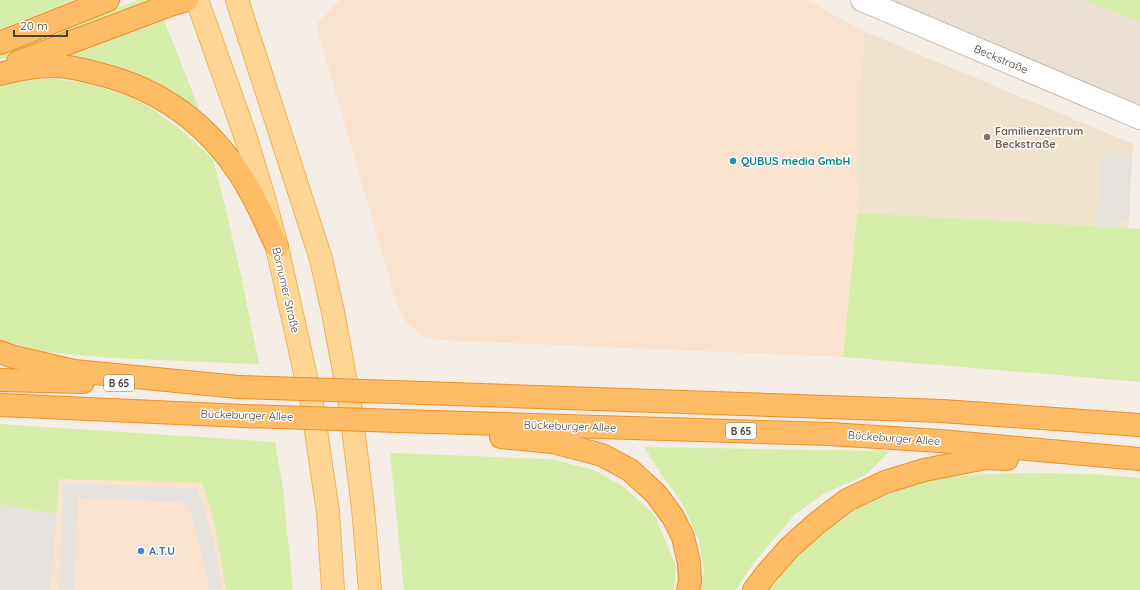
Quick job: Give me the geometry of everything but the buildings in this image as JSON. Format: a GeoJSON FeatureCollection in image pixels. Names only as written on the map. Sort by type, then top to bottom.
{"type":"FeatureCollection","features":[{"type":"Feature","properties":{"kind":"highway"},"geometry":{"type":"LineString","coordinates":[[0,43],[108,0]]}},
{"type":"Feature","properties":{"kind":"highway"},"geometry":{"type":"LineString","coordinates":[[0,69],[187,0]]}},
{"type":"Feature","properties":{"kind":"highway"},"geometry":{"type":"LineString","coordinates":[[0,74],[19,69],[55,66],[87,70],[117,78],[148,91],[174,105],[197,124],[220,149],[240,175],[254,198],[277,247]]}},
{"type":"Feature","properties":{"kind":"highway"},"geometry":{"type":"LineString","coordinates":[[0,352],[14,357],[74,371],[238,386]]}},
{"type":"Feature","properties":{"kind":"highway","name":"B 65"},"geometry":{"type":"LineString","coordinates":[[0,380],[238,386],[934,410],[1140,425]]}},
{"type":"Feature","properties":{"kind":"highway","name":"Bückeburger Allee"},"geometry":{"type":"LineString","coordinates":[[0,405],[243,416],[830,434],[940,441],[1140,459]]}},
{"type":"Feature","properties":{"kind":"highway"},"geometry":{"type":"LineString","coordinates":[[399,421],[457,432],[553,442],[602,455],[630,470],[656,494],[673,517],[683,537],[689,563],[690,581],[688,590]]}},
{"type":"Feature","properties":{"kind":"highway"},"geometry":{"type":"LineString","coordinates":[[754,590],[790,547],[817,523],[848,500],[885,482],[924,470],[986,458],[1047,460],[1082,453]]}},
{"type":"Feature","properties":{"kind":"main road","name":"Bornumer Straße"},"geometry":{"type":"LineString","coordinates":[[197,0],[244,132],[277,247],[312,404],[328,512],[332,590]]}},
{"type":"Feature","properties":{"kind":"main road"},"geometry":{"type":"LineString","coordinates":[[237,0],[321,259],[333,312],[350,404],[364,508],[370,590]]}},
{"type":"Feature","properties":{"kind":"street","name":"Beckstraße"},"geometry":{"type":"LineString","coordinates":[[862,0],[1140,118]]}},
{"type":"Feature","properties":{"kind":"shaded area"},"geometry":{"type":"Polygon","coordinates":[[[340,0],[807,0],[863,31],[857,213],[843,357],[437,340],[423,336],[408,324],[396,301],[316,25],[340,0]]]}},
{"type":"Feature","properties":{"kind":"shaded area"},"geometry":{"type":"Polygon","coordinates":[[[890,0],[1140,0],[1140,106],[890,0]]]}},
{"type":"Feature","properties":{"kind":"shaded area","name":"Familienzentrum Beckstraße"},"geometry":{"type":"Polygon","coordinates":[[[863,31],[1133,144],[1128,229],[857,213],[863,31]]]}},
{"type":"Feature","properties":{"kind":"shaded area"},"geometry":{"type":"Polygon","coordinates":[[[1098,153],[1132,155],[1129,220],[1116,220],[1115,228],[1097,227],[1101,161],[1098,153]]]}},
{"type":"Feature","properties":{"kind":"shaded area"},"geometry":{"type":"Polygon","coordinates":[[[0,450],[236,465],[242,590],[0,590],[0,450]]]}},
{"type":"Feature","properties":{"kind":"shaded area"},"geometry":{"type":"Polygon","coordinates":[[[63,483],[196,488],[204,505],[216,552],[222,590],[209,590],[203,558],[191,513],[186,503],[78,498],[74,590],[59,590],[63,483]]]}},
{"type":"Feature","properties":{"kind":"shaded area"},"geometry":{"type":"Polygon","coordinates":[[[0,505],[57,514],[50,590],[0,590],[0,505]]]}},
{"type":"Feature","properties":{"kind":"green space"},"geometry":{"type":"Polygon","coordinates":[[[0,0],[72,0],[0,30],[0,0]]]}},
{"type":"Feature","properties":{"kind":"green space"},"geometry":{"type":"Polygon","coordinates":[[[138,0],[150,0],[0,60],[0,53],[138,0]]]}},
{"type":"Feature","properties":{"kind":"green space"},"geometry":{"type":"Polygon","coordinates":[[[1083,0],[1140,0],[1140,21],[1083,0]]]}},
{"type":"Feature","properties":{"kind":"green space"},"geometry":{"type":"Polygon","coordinates":[[[164,20],[203,119],[167,90],[142,76],[118,66],[92,60],[64,57],[164,20]]]}},
{"type":"Feature","properties":{"kind":"green space"},"geometry":{"type":"Polygon","coordinates":[[[54,79],[82,82],[132,98],[151,108],[181,130],[213,159],[240,271],[259,364],[110,358],[46,352],[0,340],[0,85],[30,80],[54,79]]]}},
{"type":"Feature","properties":{"kind":"green space"},"geometry":{"type":"Polygon","coordinates":[[[857,213],[1140,229],[1140,382],[843,357],[857,213]]]}},
{"type":"Feature","properties":{"kind":"green space"},"geometry":{"type":"Polygon","coordinates":[[[0,424],[275,442],[283,489],[293,590],[226,590],[214,522],[202,483],[59,479],[57,514],[0,505],[0,424]]]}},
{"type":"Feature","properties":{"kind":"green space"},"geometry":{"type":"Polygon","coordinates":[[[644,447],[890,451],[866,475],[825,493],[795,514],[753,564],[736,590],[699,590],[704,572],[699,540],[682,503],[644,447]]]}},
{"type":"Feature","properties":{"kind":"green space"},"geometry":{"type":"Polygon","coordinates":[[[390,453],[551,459],[594,470],[624,487],[654,514],[676,566],[674,590],[404,590],[390,453]]]}},
{"type":"Feature","properties":{"kind":"green space"},"geometry":{"type":"Polygon","coordinates":[[[1029,473],[1094,474],[1140,478],[1140,590],[770,590],[802,552],[820,535],[860,506],[881,495],[905,486],[941,478],[1029,473]]]}},
{"type":"Feature","properties":{"kind":"place","name":"Familienzentrum Beckstraße"},"geometry":{"type":"Point","coordinates":[987,137]}},
{"type":"Feature","properties":{"kind":"place","name":"QUBUS media GmbH"},"geometry":{"type":"Point","coordinates":[733,161]}},
{"type":"Feature","properties":{"kind":"place","name":"A.T.U"},"geometry":{"type":"Point","coordinates":[141,551]}}]}
